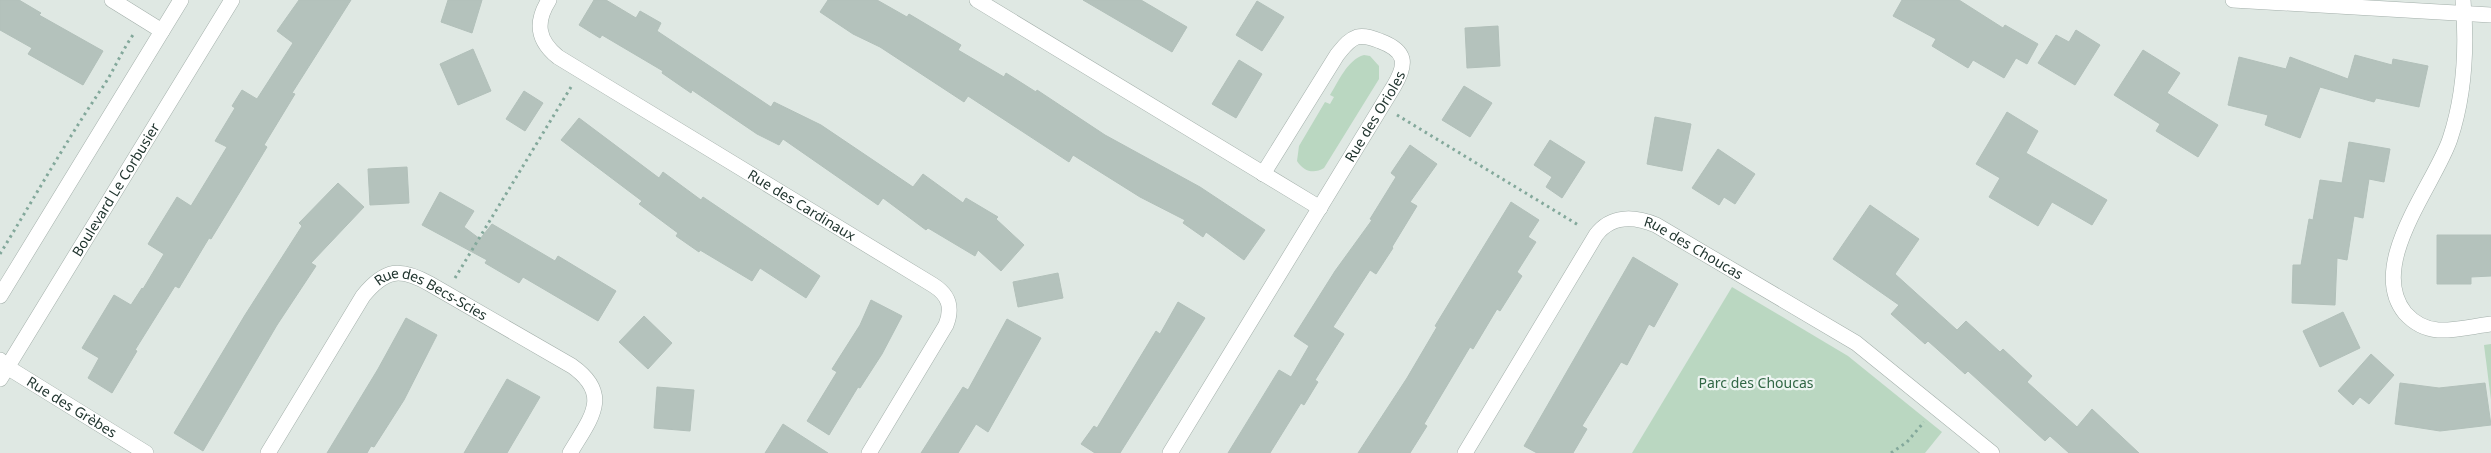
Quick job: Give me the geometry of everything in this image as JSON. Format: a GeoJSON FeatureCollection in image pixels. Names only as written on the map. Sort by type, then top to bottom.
{"type":"FeatureCollection","features":[{"type":"Feature","properties":{"kind":"street"},"geometry":{"type":"LineString","coordinates":[[112,0],[162,31]]}},
{"type":"Feature","properties":{"kind":"street"},"geometry":{"type":"LineString","coordinates":[[0,296],[181,0]]}},
{"type":"Feature","properties":{"kind":"street","name":"Boulevard Le Corbusier"},"geometry":{"type":"LineString","coordinates":[[2,369],[232,0]]}},
{"type":"Feature","properties":{"kind":"street","name":"Rue des Cardinaux"},"geometry":{"type":"LineString","coordinates":[[549,0],[540,18],[539,33],[546,45],[558,57],[945,294],[950,306],[946,325],[870,453]]}},
{"type":"Feature","properties":{"kind":"street"},"geometry":{"type":"LineString","coordinates":[[977,0],[1320,208]]}},
{"type":"Feature","properties":{"kind":"street"},"geometry":{"type":"LineString","coordinates":[[2233,0],[2463,7],[2491,15]]}},
{"type":"Feature","properties":{"kind":"street"},"geometry":{"type":"LineString","coordinates":[[2463,7],[2466,48],[2454,125],[2446,150],[2404,231],[2396,264],[2395,286],[2396,296],[2404,311],[2419,325],[2438,330],[2491,324]]}},
{"type":"Feature","properties":{"kind":"street","name":"Rue des Orioles"},"geometry":{"type":"LineString","coordinates":[[1170,453],[1400,77],[1403,70],[1402,58],[1393,47],[1362,36],[1349,40],[1337,55],[1263,174]]}},
{"type":"Feature","properties":{"kind":"street","name":"Rue des Choucas"},"geometry":{"type":"LineString","coordinates":[[1465,453],[1596,235],[1606,224],[1631,218],[1656,225],[1856,343],[1992,453]]}},
{"type":"Feature","properties":{"kind":"street","name":"Rue des Becs-Scies"},"geometry":{"type":"LineString","coordinates":[[268,453],[363,296],[385,276],[402,272],[417,276],[572,366],[587,378],[595,391],[596,405],[570,453]]}},
{"type":"Feature","properties":{"kind":"street","name":"Rue des Grèbes"},"geometry":{"type":"LineString","coordinates":[[2,369],[146,453]]}},
{"type":"Feature","properties":{"kind":"path"},"geometry":{"type":"LineString","coordinates":[[0,254],[70,139],[83,114],[111,73],[129,41]]}},
{"type":"Feature","properties":{"kind":"path"},"geometry":{"type":"LineString","coordinates":[[454,279],[572,84]]}},
{"type":"Feature","properties":{"kind":"path"},"geometry":{"type":"LineString","coordinates":[[1397,114],[1581,226]]}},
{"type":"Feature","properties":{"kind":"path"},"geometry":{"type":"LineString","coordinates":[[0,240],[13,248]]}},
{"type":"Feature","properties":{"kind":"path"},"geometry":{"type":"LineString","coordinates":[[1891,453],[1907,442],[1926,419]]}},
{"type":"Feature","properties":{"kind":"green space"},"geometry":{"type":"Polygon","coordinates":[[[1364,55],[1370,56],[1379,66],[1379,79],[1324,168],[1317,171],[1306,170],[1297,161],[1299,146],[1325,102],[1330,104],[1334,97],[1330,95],[1348,66],[1364,55]]]}},
{"type":"Feature","properties":{"kind":"green space","name":"Parc des Choucas"},"geometry":{"type":"Polygon","coordinates":[[[1732,287],[1848,356],[1942,432],[1925,453],[1632,453],[1732,287]]]}},
{"type":"Feature","properties":{"kind":"green space"},"geometry":{"type":"Polygon","coordinates":[[[2491,344],[2491,400],[2484,345],[2491,344]]]}},
{"type":"Feature","properties":{"kind":"building"},"geometry":{"type":"Polygon","coordinates":[[[0,0],[19,0],[41,13],[39,15],[103,51],[83,85],[28,54],[32,48],[0,30],[0,0]]]}},
{"type":"Feature","properties":{"kind":"building"},"geometry":{"type":"Polygon","coordinates":[[[299,0],[351,0],[292,93],[295,94],[264,145],[267,147],[241,190],[179,288],[175,286],[135,350],[137,351],[112,393],[88,378],[99,358],[82,348],[114,295],[131,305],[143,289],[164,254],[148,244],[177,197],[191,206],[213,170],[227,147],[215,141],[235,108],[232,106],[242,90],[257,99],[293,43],[277,31],[299,0]]]}},
{"type":"Feature","properties":{"kind":"building"},"geometry":{"type":"Polygon","coordinates":[[[448,0],[482,0],[472,33],[441,22],[448,0]]]}},
{"type":"Feature","properties":{"kind":"building"},"geometry":{"type":"Polygon","coordinates":[[[594,0],[606,0],[636,18],[640,11],[661,23],[657,31],[771,107],[774,102],[821,125],[913,187],[923,174],[963,203],[966,198],[998,217],[996,219],[1024,245],[1001,271],[978,250],[975,256],[928,228],[926,230],[883,198],[878,205],[783,139],[779,145],[757,134],[692,90],[691,93],[662,73],[663,71],[602,35],[600,38],[579,25],[594,0]]]}},
{"type":"Feature","properties":{"kind":"building"},"geometry":{"type":"Polygon","coordinates":[[[828,0],[877,0],[907,17],[909,14],[961,45],[958,50],[1004,77],[1006,73],[1036,92],[1037,90],[1105,135],[1200,187],[1265,230],[1244,260],[1206,232],[1203,237],[1183,223],[1185,220],[1140,197],[1073,155],[1069,162],[968,96],[964,102],[880,47],[853,34],[820,12],[828,0]]]}},
{"type":"Feature","properties":{"kind":"building"},"geometry":{"type":"Polygon","coordinates":[[[1083,0],[1141,0],[1187,27],[1172,52],[1083,0]]]}},
{"type":"Feature","properties":{"kind":"building"},"geometry":{"type":"Polygon","coordinates":[[[1902,0],[1959,0],[2003,28],[2005,25],[2038,44],[2027,64],[2016,58],[2004,78],[1973,60],[1968,68],[1932,46],[1936,39],[1893,16],[1902,0]]]}},
{"type":"Feature","properties":{"kind":"building"},"geometry":{"type":"Polygon","coordinates":[[[1257,1],[1284,17],[1262,51],[1236,35],[1257,1]]]}},
{"type":"Feature","properties":{"kind":"building"},"geometry":{"type":"Polygon","coordinates":[[[1498,26],[1500,66],[1467,68],[1465,28],[1498,26]]]}},
{"type":"Feature","properties":{"kind":"building"},"geometry":{"type":"Polygon","coordinates":[[[2076,30],[2100,45],[2075,85],[2038,63],[2056,35],[2069,42],[2076,30]]]}},
{"type":"Feature","properties":{"kind":"building"},"geometry":{"type":"Polygon","coordinates":[[[473,49],[491,91],[458,105],[440,64],[473,49]]]}},
{"type":"Feature","properties":{"kind":"building"},"geometry":{"type":"Polygon","coordinates":[[[2143,50],[2180,73],[2167,93],[2218,125],[2198,157],[2156,131],[2160,124],[2114,95],[2143,50]]]}},
{"type":"Feature","properties":{"kind":"building"},"geometry":{"type":"Polygon","coordinates":[[[2355,55],[2392,65],[2393,59],[2428,66],[2419,107],[2376,98],[2374,102],[2320,87],[2300,138],[2265,125],[2268,115],[2228,105],[2239,57],[2286,69],[2290,57],[2348,79],[2355,55]]]}},
{"type":"Feature","properties":{"kind":"building"},"geometry":{"type":"Polygon","coordinates":[[[1239,60],[1262,74],[1236,118],[1212,104],[1239,60]]]}},
{"type":"Feature","properties":{"kind":"building"},"geometry":{"type":"Polygon","coordinates":[[[1464,86],[1492,103],[1470,137],[1442,120],[1464,86]]]}},
{"type":"Feature","properties":{"kind":"building"},"geometry":{"type":"Polygon","coordinates":[[[524,91],[543,103],[525,131],[506,119],[524,91]]]}},
{"type":"Feature","properties":{"kind":"building"},"geometry":{"type":"Polygon","coordinates":[[[2007,112],[2038,131],[2026,153],[2107,200],[2092,225],[2052,202],[2038,226],[1989,197],[2000,178],[1976,164],[2007,112]]]}},
{"type":"Feature","properties":{"kind":"building"},"geometry":{"type":"Polygon","coordinates":[[[1655,117],[1691,124],[1682,171],[1647,164],[1655,117]]]}},
{"type":"Feature","properties":{"kind":"building"},"geometry":{"type":"Polygon","coordinates":[[[579,118],[659,178],[663,172],[701,200],[703,197],[820,276],[806,298],[760,268],[752,281],[700,250],[699,252],[676,236],[678,233],[639,204],[642,201],[561,140],[579,118]]]}},
{"type":"Feature","properties":{"kind":"building"},"geometry":{"type":"Polygon","coordinates":[[[1550,140],[1585,162],[1562,198],[1546,187],[1552,177],[1534,165],[1550,140]]]}},
{"type":"Feature","properties":{"kind":"building"},"geometry":{"type":"Polygon","coordinates":[[[2349,142],[2390,149],[2384,182],[2369,179],[2363,218],[2354,216],[2347,260],[2337,258],[2335,305],[2292,303],[2293,265],[2301,265],[2309,219],[2313,220],[2320,180],[2342,183],[2349,142]]]}},
{"type":"Feature","properties":{"kind":"building"},"geometry":{"type":"Polygon","coordinates":[[[1410,145],[1437,164],[1410,202],[1417,206],[1393,248],[1376,274],[1370,270],[1333,327],[1344,334],[1315,380],[1318,382],[1304,405],[1301,403],[1270,453],[1228,453],[1279,370],[1291,377],[1309,346],[1294,336],[1335,271],[1372,220],[1370,219],[1396,177],[1391,173],[1410,145]]]}},
{"type":"Feature","properties":{"kind":"building"},"geometry":{"type":"Polygon","coordinates":[[[1718,149],[1755,174],[1735,204],[1724,197],[1719,205],[1692,188],[1718,149]]]}},
{"type":"Feature","properties":{"kind":"building"},"geometry":{"type":"Polygon","coordinates":[[[407,167],[409,203],[370,205],[368,169],[407,167]]]}},
{"type":"Feature","properties":{"kind":"building"},"geometry":{"type":"Polygon","coordinates":[[[338,183],[364,207],[311,263],[316,266],[277,325],[203,451],[174,433],[245,315],[302,226],[299,223],[338,183]]]}},
{"type":"Feature","properties":{"kind":"building"},"geometry":{"type":"Polygon","coordinates":[[[440,192],[474,211],[464,227],[480,239],[492,224],[555,261],[558,256],[616,291],[598,321],[523,277],[519,283],[485,263],[487,260],[422,225],[440,192]]]}},
{"type":"Feature","properties":{"kind":"building"},"geometry":{"type":"Polygon","coordinates":[[[1511,202],[1539,220],[1528,237],[1536,242],[1517,272],[1522,276],[1500,311],[1497,309],[1473,349],[1470,347],[1424,424],[1427,426],[1410,453],[1358,453],[1407,378],[1437,327],[1435,326],[1511,202]]]}},
{"type":"Feature","properties":{"kind":"building"},"geometry":{"type":"Polygon","coordinates":[[[1870,205],[1919,239],[1895,274],[1957,330],[1966,321],[2000,352],[2003,349],[2032,376],[2027,382],[2077,427],[2092,409],[2139,453],[2069,453],[2050,436],[2045,441],[1968,371],[1965,374],[1928,341],[1925,344],[1891,314],[1899,305],[1833,259],[1870,205]]]}},
{"type":"Feature","properties":{"kind":"building"},"geometry":{"type":"Polygon","coordinates":[[[2437,235],[2491,235],[2491,276],[2471,277],[2471,284],[2437,284],[2437,235]]]}},
{"type":"Feature","properties":{"kind":"building"},"geometry":{"type":"Polygon","coordinates":[[[1633,257],[1678,284],[1654,327],[1649,324],[1627,365],[1621,362],[1582,426],[1587,429],[1573,453],[1537,453],[1524,446],[1633,257]]]}},
{"type":"Feature","properties":{"kind":"building"},"geometry":{"type":"Polygon","coordinates":[[[1058,273],[1063,298],[1018,307],[1013,282],[1058,273]]]}},
{"type":"Feature","properties":{"kind":"building"},"geometry":{"type":"Polygon","coordinates":[[[871,300],[902,316],[882,354],[860,388],[858,387],[829,435],[807,421],[837,372],[832,369],[860,325],[871,300]]]}},
{"type":"Feature","properties":{"kind":"building"},"geometry":{"type":"Polygon","coordinates":[[[1178,302],[1205,318],[1120,453],[1095,453],[1081,444],[1094,426],[1097,428],[1156,331],[1160,334],[1178,302]]]}},
{"type":"Feature","properties":{"kind":"building"},"geometry":{"type":"Polygon","coordinates":[[[2343,312],[2360,348],[2320,367],[2303,331],[2343,312]]]}},
{"type":"Feature","properties":{"kind":"building"},"geometry":{"type":"Polygon","coordinates":[[[644,316],[672,343],[648,369],[619,342],[644,316]]]}},
{"type":"Feature","properties":{"kind":"building"},"geometry":{"type":"Polygon","coordinates":[[[406,318],[437,335],[404,400],[374,447],[371,446],[367,453],[327,453],[378,369],[406,318]]]}},
{"type":"Feature","properties":{"kind":"building"},"geometry":{"type":"Polygon","coordinates":[[[1007,319],[1041,338],[988,432],[976,424],[958,453],[921,453],[963,387],[968,390],[1007,319]]]}},
{"type":"Feature","properties":{"kind":"building"},"geometry":{"type":"Polygon","coordinates":[[[2371,354],[2394,375],[2369,404],[2360,397],[2353,405],[2338,391],[2371,354]]]}},
{"type":"Feature","properties":{"kind":"building"},"geometry":{"type":"Polygon","coordinates":[[[507,379],[540,397],[507,453],[464,453],[507,379]]]}},
{"type":"Feature","properties":{"kind":"building"},"geometry":{"type":"Polygon","coordinates":[[[2400,383],[2439,388],[2485,383],[2491,425],[2440,431],[2395,424],[2400,383]]]}},
{"type":"Feature","properties":{"kind":"building"},"geometry":{"type":"Polygon","coordinates":[[[657,387],[694,390],[690,431],[654,428],[657,387]]]}},
{"type":"Feature","properties":{"kind":"building"},"geometry":{"type":"Polygon","coordinates":[[[783,424],[828,453],[765,453],[783,424]]]}}]}
